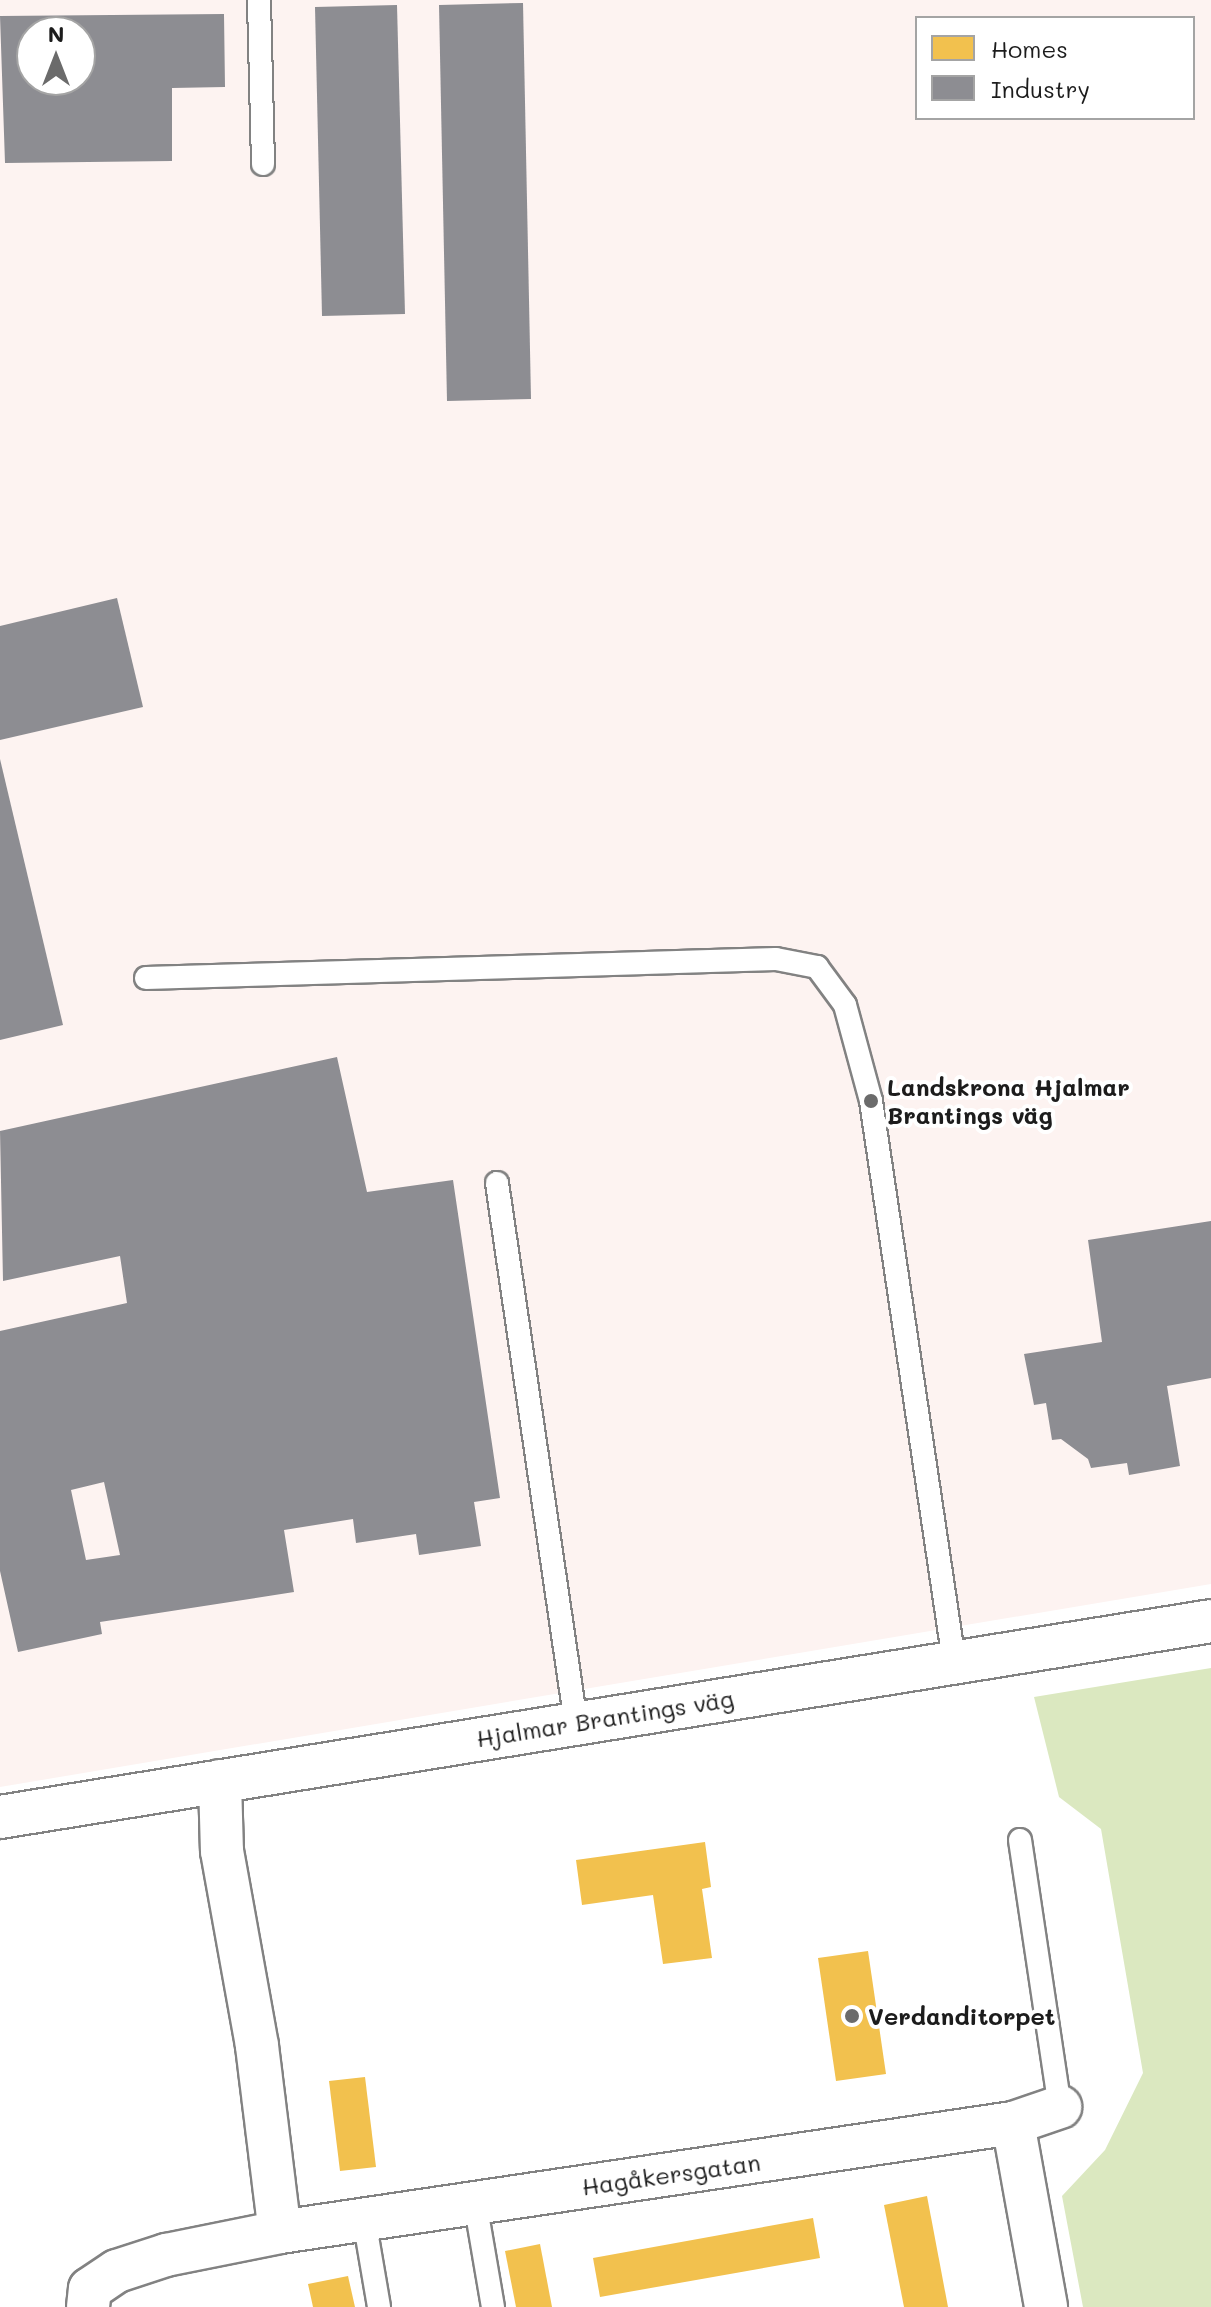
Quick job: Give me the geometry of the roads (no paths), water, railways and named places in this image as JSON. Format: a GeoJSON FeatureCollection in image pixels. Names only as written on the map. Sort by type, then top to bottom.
{"type":"FeatureCollection","features":[{"type":"Feature","properties":{"kind":"street","name":"Hjalmar Brantings väg"},"geometry":{"type":"LineString","coordinates":[[0,1817],[1211,1621]]}},
{"type":"Feature","properties":{"kind":"street"},"geometry":{"type":"LineString","coordinates":[[220,1781],[222,1851],[257,2046],[280,2232]]}},
{"type":"Feature","properties":{"kind":"street","name":"Hagåkersgatan"},"geometry":{"type":"LineString","coordinates":[[88,2307],[90,2289],[117,2271],[166,2255],[280,2232],[1013,2123],[1060,2107]]}},
{"type":"Feature","properties":{"kind":"street"},"geometry":{"type":"LineString","coordinates":[[1013,2123],[1046,2307]]}},
{"type":"Feature","properties":{"kind":"lane"},"geometry":{"type":"LineString","coordinates":[[259,0],[263,164]]}},
{"type":"Feature","properties":{"kind":"lane"},"geometry":{"type":"LineString","coordinates":[[146,978],[776,959],[817,967],[845,1005],[871,1101],[954,1661]]}},
{"type":"Feature","properties":{"kind":"lane"},"geometry":{"type":"LineString","coordinates":[[497,1183],[576,1723]]}},
{"type":"Feature","properties":{"kind":"lane"},"geometry":{"type":"LineString","coordinates":[[1020,1840],[1060,2107]]}},
{"type":"Feature","properties":{"kind":"lane"},"geometry":{"type":"LineString","coordinates":[[475,2202],[493,2307]]}},
{"type":"Feature","properties":{"kind":"lane"},"geometry":{"type":"LineString","coordinates":[[364,2219],[379,2307]]}},
{"type":"Feature","properties":{"kind":"place","name":"Landskrona Hjalmar Brantings väg"},"geometry":{"type":"Point","coordinates":[871,1101]}},
{"type":"Feature","properties":{"kind":"place","name":"Verdanditorpet"},"geometry":{"type":"Point","coordinates":[852,2016]}}]}
